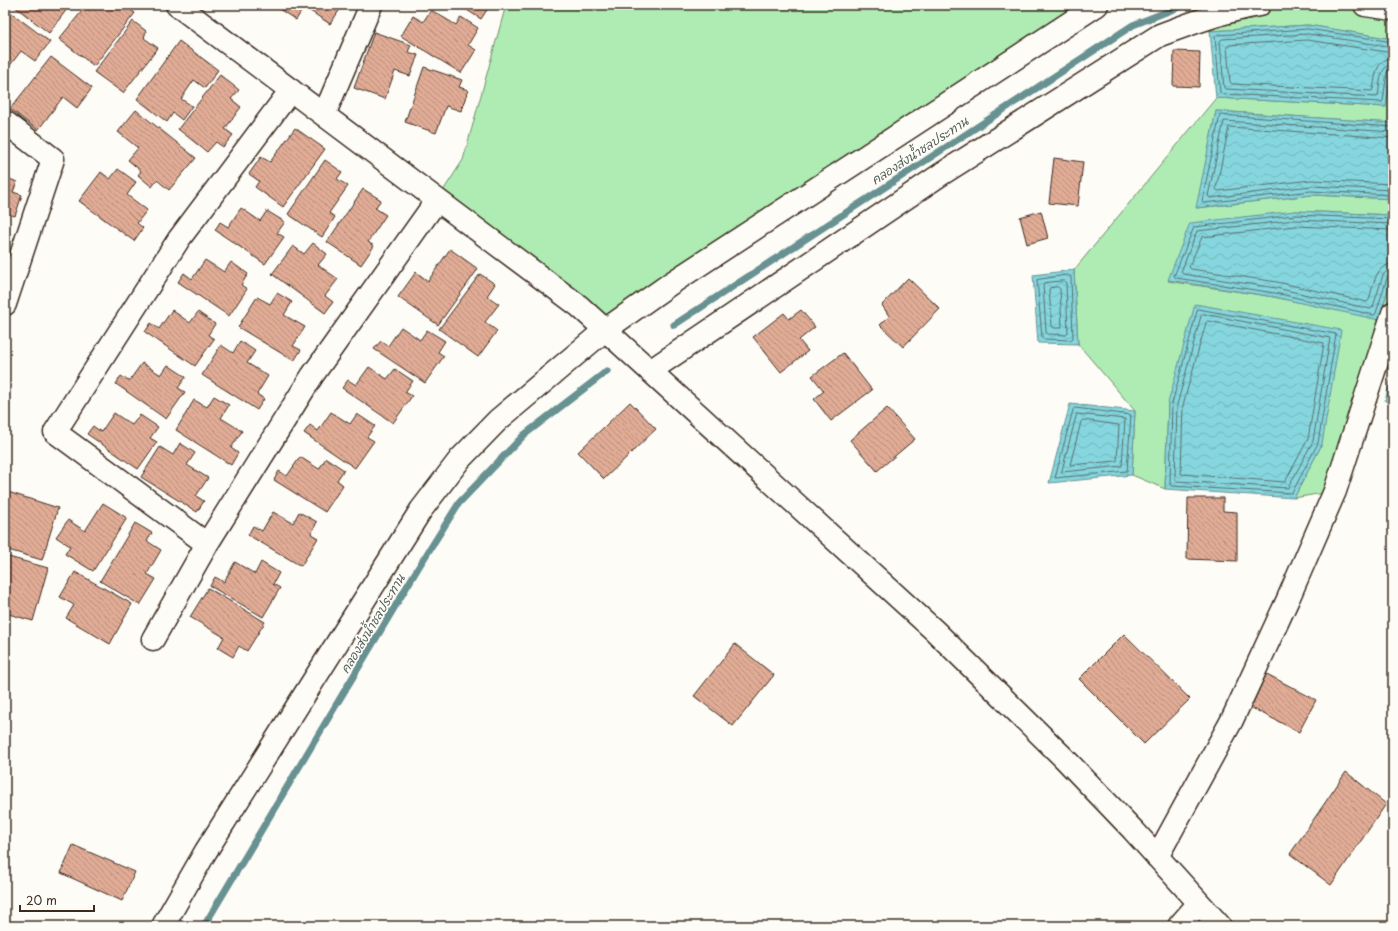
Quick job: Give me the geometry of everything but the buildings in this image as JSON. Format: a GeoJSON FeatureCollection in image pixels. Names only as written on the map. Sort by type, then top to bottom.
{"type":"FeatureCollection","features":[{"type":"Feature","properties":{"kind":"street"},"geometry":{"type":"LineString","coordinates":[[177,5],[579,306],[935,631],[1065,759],[1133,830],[1220,926]]}},
{"type":"Feature","properties":{"kind":"street"},"geometry":{"type":"LineString","coordinates":[[324,115],[370,5]]}},
{"type":"Feature","properties":{"kind":"street"},"geometry":{"type":"LineString","coordinates":[[163,926],[210,844],[421,510],[460,459],[498,420],[605,330],[670,284],[1097,5]]}},
{"type":"Feature","properties":{"kind":"street"},"geometry":{"type":"LineString","coordinates":[[650,370],[940,175],[1160,34],[1230,11],[1259,5]]}},
{"type":"Feature","properties":{"kind":"street"},"geometry":{"type":"LineString","coordinates":[[1365,5],[1393,9]]}},
{"type":"Feature","properties":{"kind":"street"},"geometry":{"type":"LineString","coordinates":[[206,544],[55,432],[179,239],[291,90]]}},
{"type":"Feature","properties":{"kind":"street"},"geometry":{"type":"LineString","coordinates":[[5,122],[53,159],[5,304]]}},
{"type":"Feature","properties":{"kind":"street"},"geometry":{"type":"LineString","coordinates":[[153,639],[206,544],[312,376],[437,200]]}},
{"type":"Feature","properties":{"kind":"street"},"geometry":{"type":"LineString","coordinates":[[1157,857],[1232,720],[1288,599],[1332,498],[1393,314]]}},
{"type":"Feature","properties":{"kind":"street"},"geometry":{"type":"LineString","coordinates":[[1179,926],[1199,903]]}},
{"type":"Feature","properties":{"kind":"green space"},"geometry":{"type":"Polygon","coordinates":[[[506,5],[1097,5],[605,330],[437,200],[463,160],[506,5]]]}},
{"type":"Feature","properties":{"kind":"green space"},"geometry":{"type":"Polygon","coordinates":[[[1259,5],[1365,5],[1393,9],[1393,39],[1308,25],[1210,31],[1197,21],[1259,5]]]}},
{"type":"Feature","properties":{"kind":"green space"},"geometry":{"type":"Polygon","coordinates":[[[1393,61],[1393,123],[1216,111],[1197,208],[1312,195],[1393,199],[1393,215],[1295,211],[1168,281],[1274,297],[1379,319],[1393,273],[1393,313],[1335,491],[1294,498],[1322,444],[1168,403],[1165,489],[1132,475],[1135,411],[1078,344],[1074,270],[1216,98],[1386,107],[1393,61]]]}},
{"type":"Feature","properties":{"kind":"water"},"geometry":{"type":"Polygon","coordinates":[[[1308,25],[1393,39],[1393,61],[1386,107],[1216,98],[1210,31],[1308,25]]]}},
{"type":"Feature","properties":{"kind":"water"},"geometry":{"type":"Polygon","coordinates":[[[1216,111],[1393,123],[1393,199],[1312,195],[1196,208],[1216,111]]]}},
{"type":"Feature","properties":{"kind":"water"},"geometry":{"type":"Polygon","coordinates":[[[1295,211],[1393,215],[1393,273],[1379,320],[1274,297],[1168,280],[1190,223],[1295,211]]]}},
{"type":"Feature","properties":{"kind":"water"},"geometry":{"type":"Polygon","coordinates":[[[1074,270],[1078,344],[1038,343],[1033,275],[1074,270]]]}},
{"type":"Feature","properties":{"kind":"water"},"geometry":{"type":"Polygon","coordinates":[[[1195,304],[1341,330],[1322,444],[1294,498],[1165,489],[1168,403],[1195,304]]]}},
{"type":"Feature","properties":{"kind":"water"},"geometry":{"type":"Polygon","coordinates":[[[1393,370],[1393,404],[1385,401],[1393,370]]]}},
{"type":"Feature","properties":{"kind":"water"},"geometry":{"type":"Polygon","coordinates":[[[1070,404],[1135,411],[1132,475],[1049,483],[1070,404]]]}},
{"type":"Feature","properties":{"kind":"waterway","name":"คลองส่งน้ำชลประทาน"},"geometry":{"type":"LineString","coordinates":[[674,325],[1133,25],[1184,5]]}},
{"type":"Feature","properties":{"kind":"waterway","name":"คลองส่งน้ำชลประทาน"},"geometry":{"type":"LineString","coordinates":[[204,926],[418,568],[459,503],[524,435],[607,371]]}}]}
